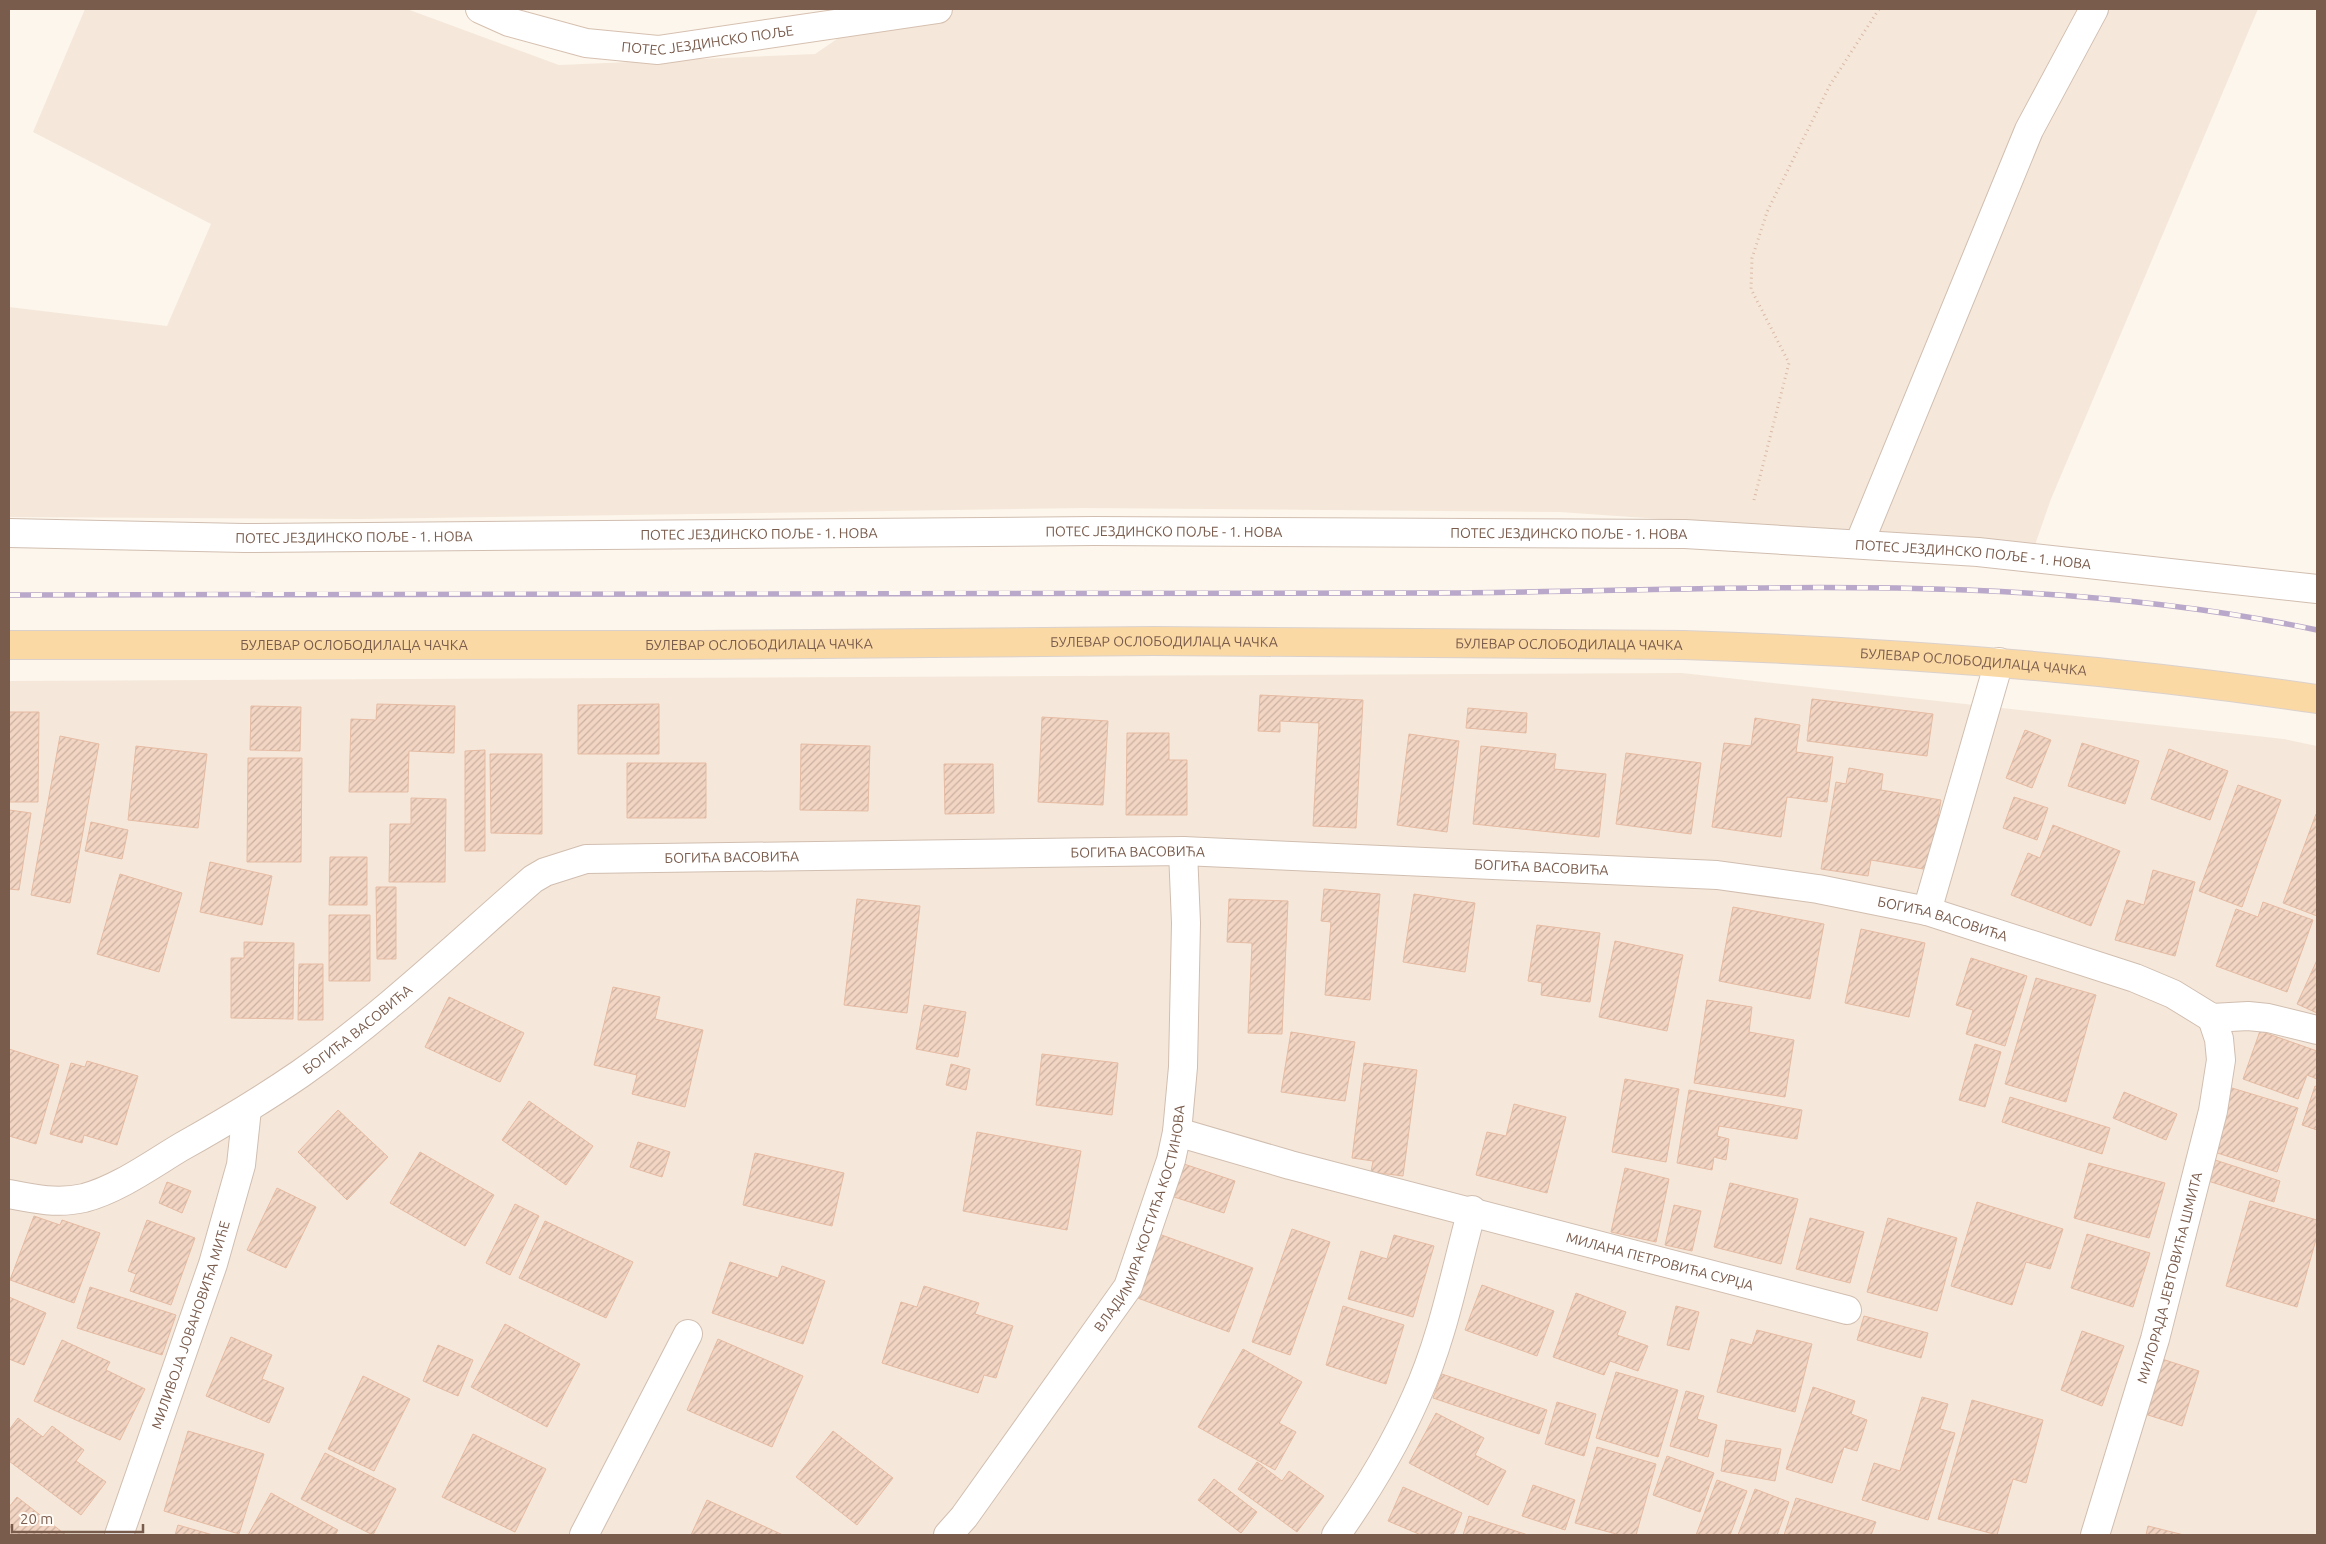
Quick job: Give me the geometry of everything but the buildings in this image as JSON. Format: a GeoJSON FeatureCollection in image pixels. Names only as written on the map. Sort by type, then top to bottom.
{"type":"FeatureCollection","features":[{"type":"Feature","properties":{"kind":"main road","name":"БУЛЕВАР ОСЛОБОДИЛАЦА ЧАЧКА"},"geometry":{"type":"LineString","coordinates":[[9,645],[687,645],[1154,641],[1567,642],[1772,648],[1999,662],[2227,686],[2317,699]]}},
{"type":"Feature","properties":{"kind":"street","name":"ПОТЕС ЈЕЗДИНСКО ПОЉЕ"},"geometry":{"type":"LineString","coordinates":[[480,9],[509,22],[586,43],[658,50],[938,9]]}},
{"type":"Feature","properties":{"kind":"street"},"geometry":{"type":"LineString","coordinates":[[1859,544],[2029,130],[2094,9]]}},
{"type":"Feature","properties":{"kind":"street","name":"ПОТЕС ЈЕЗДИНСКО ПОЉЕ - 1. НОВА"},"geometry":{"type":"LineString","coordinates":[[9,533],[244,538],[1085,531],[1684,534],[1978,552],[2317,589]]}},
{"type":"Feature","properties":{"kind":"street"},"geometry":{"type":"LineString","coordinates":[[1927,911],[1999,662]]}},
{"type":"Feature","properties":{"kind":"street","name":"БОГИЋА ВАСОВИЋА"},"geometry":{"type":"LineString","coordinates":[[9,1194],[41,1201],[66,1201],[96,1194],[247,1109],[301,1073],[356,1032],[533,879],[545,872],[586,858],[1183,851],[1716,875],[1818,889],[1927,911],[2135,978],[2173,994],[2212,1018]]}},
{"type":"Feature","properties":{"kind":"street","name":"ВЛАДИМИРА КОСТИЋА КОСТИНОВА"},"geometry":{"type":"LineString","coordinates":[[948,1535],[964,1517],[1128,1287],[1171,1160],[1177,1132],[1183,1066],[1186,923],[1183,851]]}},
{"type":"Feature","properties":{"kind":"street"},"geometry":{"type":"LineString","coordinates":[[2212,1018],[2248,1016],[2268,1018],[2317,1030]]}},
{"type":"Feature","properties":{"kind":"street","name":"МИЛОРАДА ЈЕВТОВИЋА ШМИТА"},"geometry":{"type":"LineString","coordinates":[[2095,1535],[2154,1339],[2213,1111],[2221,1060],[2219,1039],[2212,1018]]}},
{"type":"Feature","properties":{"kind":"street","name":"МИЛИВОЈА ЈОВАНОВИЋА МИЋЕ"},"geometry":{"type":"LineString","coordinates":[[119,1535],[213,1264],[241,1165],[247,1109]]}},
{"type":"Feature","properties":{"kind":"street","name":"МИЛАНА ПЕТРОВИЋА СУРЏА"},"geometry":{"type":"LineString","coordinates":[[1177,1132],[1290,1165],[1472,1210],[1847,1310]]}},
{"type":"Feature","properties":{"kind":"street"},"geometry":{"type":"LineString","coordinates":[[1336,1535],[1376,1477],[1417,1396],[1440,1328],[1472,1210]]}},
{"type":"Feature","properties":{"kind":"street"},"geometry":{"type":"LineString","coordinates":[[584,1535],[688,1334]]}},
{"type":"Feature","properties":{"kind":"path"},"geometry":{"type":"LineString","coordinates":[[1744,537],[1789,363],[1751,290],[1752,258],[1767,212],[1830,85],[1879,9]]}},
{"type":"Feature","properties":{"kind":"shaded area"},"geometry":{"type":"Polygon","coordinates":[[[85,9],[407,9],[559,65],[815,54],[881,9],[2258,9],[2051,499],[2035,545],[1559,512],[1085,508],[361,519],[9,517],[9,307],[167,326],[211,224],[33,132],[85,9]]]}},
{"type":"Feature","properties":{"kind":"shaded area"},"geometry":{"type":"Polygon","coordinates":[[[1682,673],[2284,739],[2317,746],[2317,1535],[9,1535],[9,681],[1682,673]]]}},
{"type":"Feature","properties":{"kind":"railway"},"geometry":{"type":"LineString","coordinates":[[9,595],[1426,593],[1873,588],[1985,591],[2096,598],[2207,611],[2317,630]]}}]}
